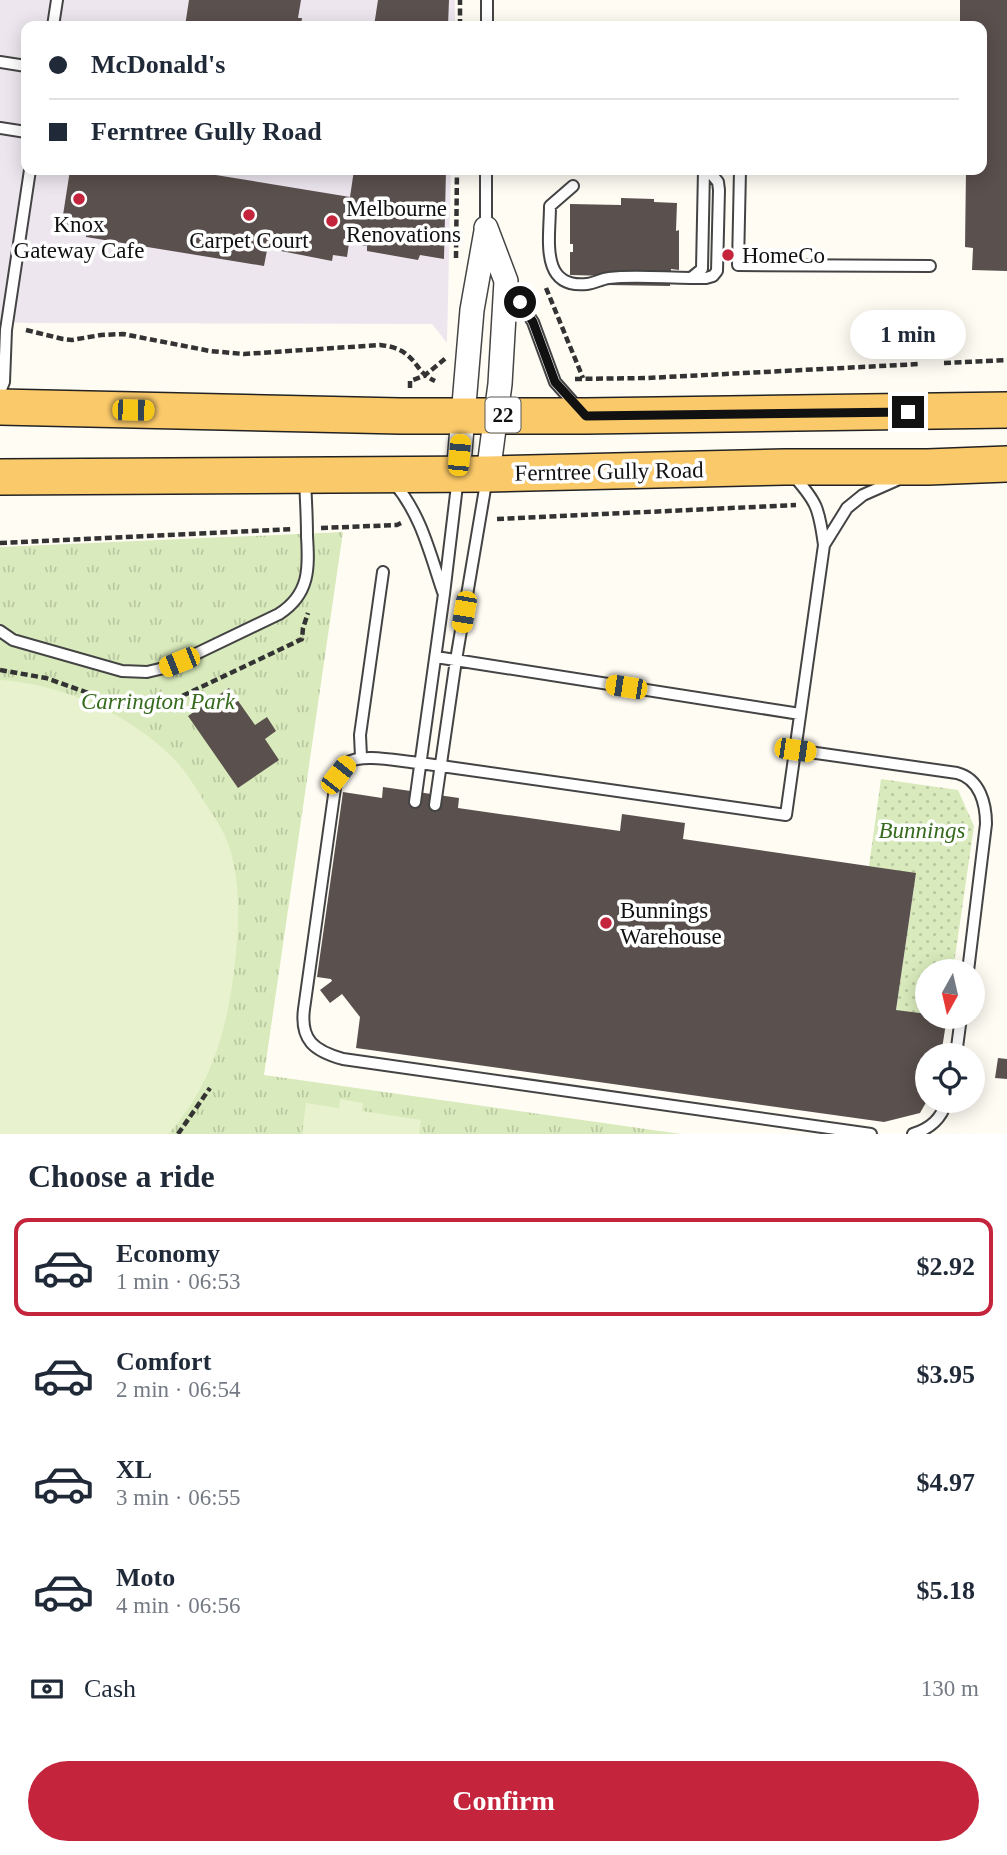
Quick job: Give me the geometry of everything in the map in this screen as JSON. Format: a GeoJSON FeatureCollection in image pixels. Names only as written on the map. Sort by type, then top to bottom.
{"type":"FeatureCollection","features":[{"type":"Feature","properties":{"kind":"main road","name":"22"},"geometry":{"type":"LineString","coordinates":[[0,407],[400,416],[1007,410]]}},
{"type":"Feature","properties":{"kind":"main road","name":"Ferntree Gully Road"},"geometry":{"type":"LineString","coordinates":[[0,477],[473,475],[1007,464]]}},
{"type":"Feature","properties":{"kind":"street"},"geometry":{"type":"LineString","coordinates":[[473,475],[479,416],[500,376],[506,281],[486,228]]}},
{"type":"Feature","properties":{"kind":"street"},"geometry":{"type":"LineString","coordinates":[[473,475],[479,416],[472,310],[486,228]]}},
{"type":"Feature","properties":{"kind":"lane"},"geometry":{"type":"LineString","coordinates":[[54,21],[57,0]]}},
{"type":"Feature","properties":{"kind":"lane"},"geometry":{"type":"LineString","coordinates":[[487,0],[487,21]]}},
{"type":"Feature","properties":{"kind":"lane"},"geometry":{"type":"LineString","coordinates":[[0,62],[21,65]]}},
{"type":"Feature","properties":{"kind":"lane"},"geometry":{"type":"LineString","coordinates":[[0,128],[21,131]]}},
{"type":"Feature","properties":{"kind":"lane"},"geometry":{"type":"LineString","coordinates":[[0,392],[4,382],[6,330],[29,175]]}},
{"type":"Feature","properties":{"kind":"lane"},"geometry":{"type":"LineString","coordinates":[[486,175],[486,228]]}},
{"type":"Feature","properties":{"kind":"lane"},"geometry":{"type":"LineString","coordinates":[[573,186],[550,206],[549,259],[552,269],[561,280],[588,284],[607,278],[691,278],[702,269],[706,175]]}},
{"type":"Feature","properties":{"kind":"lane"},"geometry":{"type":"LineString","coordinates":[[740,175],[738,265],[930,266]]}},
{"type":"Feature","properties":{"kind":"lane"},"geometry":{"type":"LineString","coordinates":[[506,281],[533,322],[555,382],[586,416]]}},
{"type":"Feature","properties":{"kind":"lane"},"geometry":{"type":"LineString","coordinates":[[786,467],[817,507],[824,545],[786,815],[420,763],[361,757],[347,763],[338,775],[303,1030],[306,1037],[322,1052],[343,1059],[871,1134]]}},
{"type":"Feature","properties":{"kind":"lane"},"geometry":{"type":"LineString","coordinates":[[824,545],[847,508],[863,495],[928,467]]}},
{"type":"Feature","properties":{"kind":"lane"},"geometry":{"type":"LineString","coordinates":[[0,631],[13,640],[122,671],[147,672],[179,662],[279,614],[298,596],[307,573],[304,474]]}},
{"type":"Feature","properties":{"kind":"lane"},"geometry":{"type":"LineString","coordinates":[[387,475],[407,498],[417,517],[444,594]]}},
{"type":"Feature","properties":{"kind":"lane"},"geometry":{"type":"LineString","coordinates":[[415,802],[444,594],[473,475]]}},
{"type":"Feature","properties":{"kind":"lane"},"geometry":{"type":"LineString","coordinates":[[435,805],[456,660],[473,475]]}},
{"type":"Feature","properties":{"kind":"lane"},"geometry":{"type":"LineString","coordinates":[[361,757],[360,735],[383,572]]}},
{"type":"Feature","properties":{"kind":"lane"},"geometry":{"type":"LineString","coordinates":[[436,657],[800,714]]}},
{"type":"Feature","properties":{"kind":"lane"},"geometry":{"type":"LineString","coordinates":[[795,750],[964,774],[978,788],[986,810],[986,824],[969,959]]}},
{"type":"Feature","properties":{"kind":"lane"},"geometry":{"type":"LineString","coordinates":[[913,1134],[929,1128],[943,1113]]}},
{"type":"Feature","properties":{"kind":"path"},"geometry":{"type":"LineString","coordinates":[[460,0],[460,21]]}},
{"type":"Feature","properties":{"kind":"path"},"geometry":{"type":"LineString","coordinates":[[456,267],[457,175]]}},
{"type":"Feature","properties":{"kind":"path"},"geometry":{"type":"LineString","coordinates":[[547,283],[545,285],[583,378]]}},
{"type":"Feature","properties":{"kind":"path"},"geometry":{"type":"LineString","coordinates":[[26,330],[72,340],[123,334],[195,349],[235,353],[390,346],[405,352],[424,376],[435,381]]}},
{"type":"Feature","properties":{"kind":"path"},"geometry":{"type":"LineString","coordinates":[[410,388],[410,381],[424,376],[454,351]]}},
{"type":"Feature","properties":{"kind":"path"},"geometry":{"type":"LineString","coordinates":[[944,363],[1007,360]]}},
{"type":"Feature","properties":{"kind":"path"},"geometry":{"type":"LineString","coordinates":[[565,380],[920,365]]}},
{"type":"Feature","properties":{"kind":"path"},"geometry":{"type":"LineString","coordinates":[[495,519],[800,505]]}},
{"type":"Feature","properties":{"kind":"path"},"geometry":{"type":"LineString","coordinates":[[317,528],[397,525],[404,522]]}},
{"type":"Feature","properties":{"kind":"path"},"geometry":{"type":"LineString","coordinates":[[0,544],[294,529]]}},
{"type":"Feature","properties":{"kind":"path"},"geometry":{"type":"LineString","coordinates":[[178,1134],[210,1088]]}},
{"type":"Feature","properties":{"kind":"shaded area"},"geometry":{"type":"Polygon","coordinates":[[[0,0],[455,0],[455,21],[21,21],[21,175],[451,175],[447,343],[432,324],[0,322],[0,0]]]}},
{"type":"Feature","properties":{"kind":"green space","name":"Carrington Park"},"geometry":{"type":"Polygon","coordinates":[[[343,532],[264,1075],[681,1134],[0,1134],[0,547],[343,532]]]}},
{"type":"Feature","properties":{"kind":"green space"},"geometry":{"type":"Polygon","coordinates":[[[0,680],[70,694],[114,714],[154,741],[190,778],[228,843],[237,882],[238,900],[236,953],[229,1006],[218,1046],[203,1084],[168,1134],[0,1134],[0,680]]]}},
{"type":"Feature","properties":{"kind":"green space","name":"Bunnings"},"geometry":{"type":"Polygon","coordinates":[[[881,779],[958,790],[974,826],[955,959],[915,959],[915,1012],[896,1010],[916,874],[869,866],[881,779]]]}},
{"type":"Feature","properties":{"kind":"green space"},"geometry":{"type":"Polygon","coordinates":[[[340,1099],[363,1103],[362,1111],[421,1120],[419,1134],[302,1134],[306,1103],[339,1108],[340,1099]]]}},
{"type":"Feature","properties":{"kind":"building"},"geometry":{"type":"Polygon","coordinates":[[[189,0],[301,0],[298,18],[302,18],[302,21],[186,21],[189,0]]]}},
{"type":"Feature","properties":{"kind":"building"},"geometry":{"type":"Polygon","coordinates":[[[378,0],[449,0],[448,21],[375,21],[378,0]]]}},
{"type":"Feature","properties":{"kind":"building"},"geometry":{"type":"Polygon","coordinates":[[[960,0],[1007,0],[1007,271],[972,270],[973,248],[965,247],[966,175],[987,175],[987,21],[960,21],[960,0]]]}},
{"type":"Feature","properties":{"kind":"building"},"geometry":{"type":"Polygon","coordinates":[[[69,175],[216,175],[350,197],[353,175],[446,175],[444,259],[420,255],[418,260],[367,251],[367,246],[349,243],[347,257],[333,255],[332,261],[281,251],[281,247],[268,245],[264,266],[86,237],[86,233],[61,228],[69,175]]]}},
{"type":"Feature","properties":{"kind":"building"},"geometry":{"type":"Polygon","coordinates":[[[621,198],[677,203],[679,270],[671,269],[670,286],[608,285],[608,276],[570,275],[570,252],[573,252],[573,244],[570,244],[570,204],[621,205],[621,198]]]}},
{"type":"Feature","properties":{"kind":"building"},"geometry":{"type":"Polygon","coordinates":[[[229,688],[255,725],[267,717],[276,731],[265,739],[279,760],[238,788],[188,716],[229,688]]]}},
{"type":"Feature","properties":{"kind":"building","name":"Bunnings Warehouse"},"geometry":{"type":"Polygon","coordinates":[[[383,787],[459,798],[458,808],[620,831],[622,814],[685,823],[683,839],[916,873],[896,1010],[915,1012],[915,1029],[945,1029],[943,1043],[915,1043],[915,1113],[920,1113],[884,1122],[356,1048],[360,1017],[342,994],[330,1003],[320,990],[332,981],[331,979],[317,977],[343,792],[382,798],[383,787]]]}},
{"type":"Feature","properties":{"kind":"building"},"geometry":{"type":"Polygon","coordinates":[[[998,1058],[1007,1059],[1007,1079],[995,1078],[998,1058]]]}},
{"type":"Feature","properties":{"kind":"place","name":"Knox Gateway Cafe"},"geometry":{"type":"Point","coordinates":[79,199]}},
{"type":"Feature","properties":{"kind":"place","name":"Carpet Court"},"geometry":{"type":"Point","coordinates":[249,215]}},
{"type":"Feature","properties":{"kind":"place","name":"Melbourne Renovations"},"geometry":{"type":"Point","coordinates":[332,221]}},
{"type":"Feature","properties":{"kind":"place","name":"HomeCo"},"geometry":{"type":"Point","coordinates":[728,255]}},
{"type":"Feature","properties":{"kind":"place","name":"Bunnings Warehouse"},"geometry":{"type":"Point","coordinates":[606,923]}},
{"type":"Feature","properties":{"kind":"route"},"geometry":{"type":"LineString","coordinates":[[520,302],[533,322],[555,382],[586,416],[908,412]]}}]}
